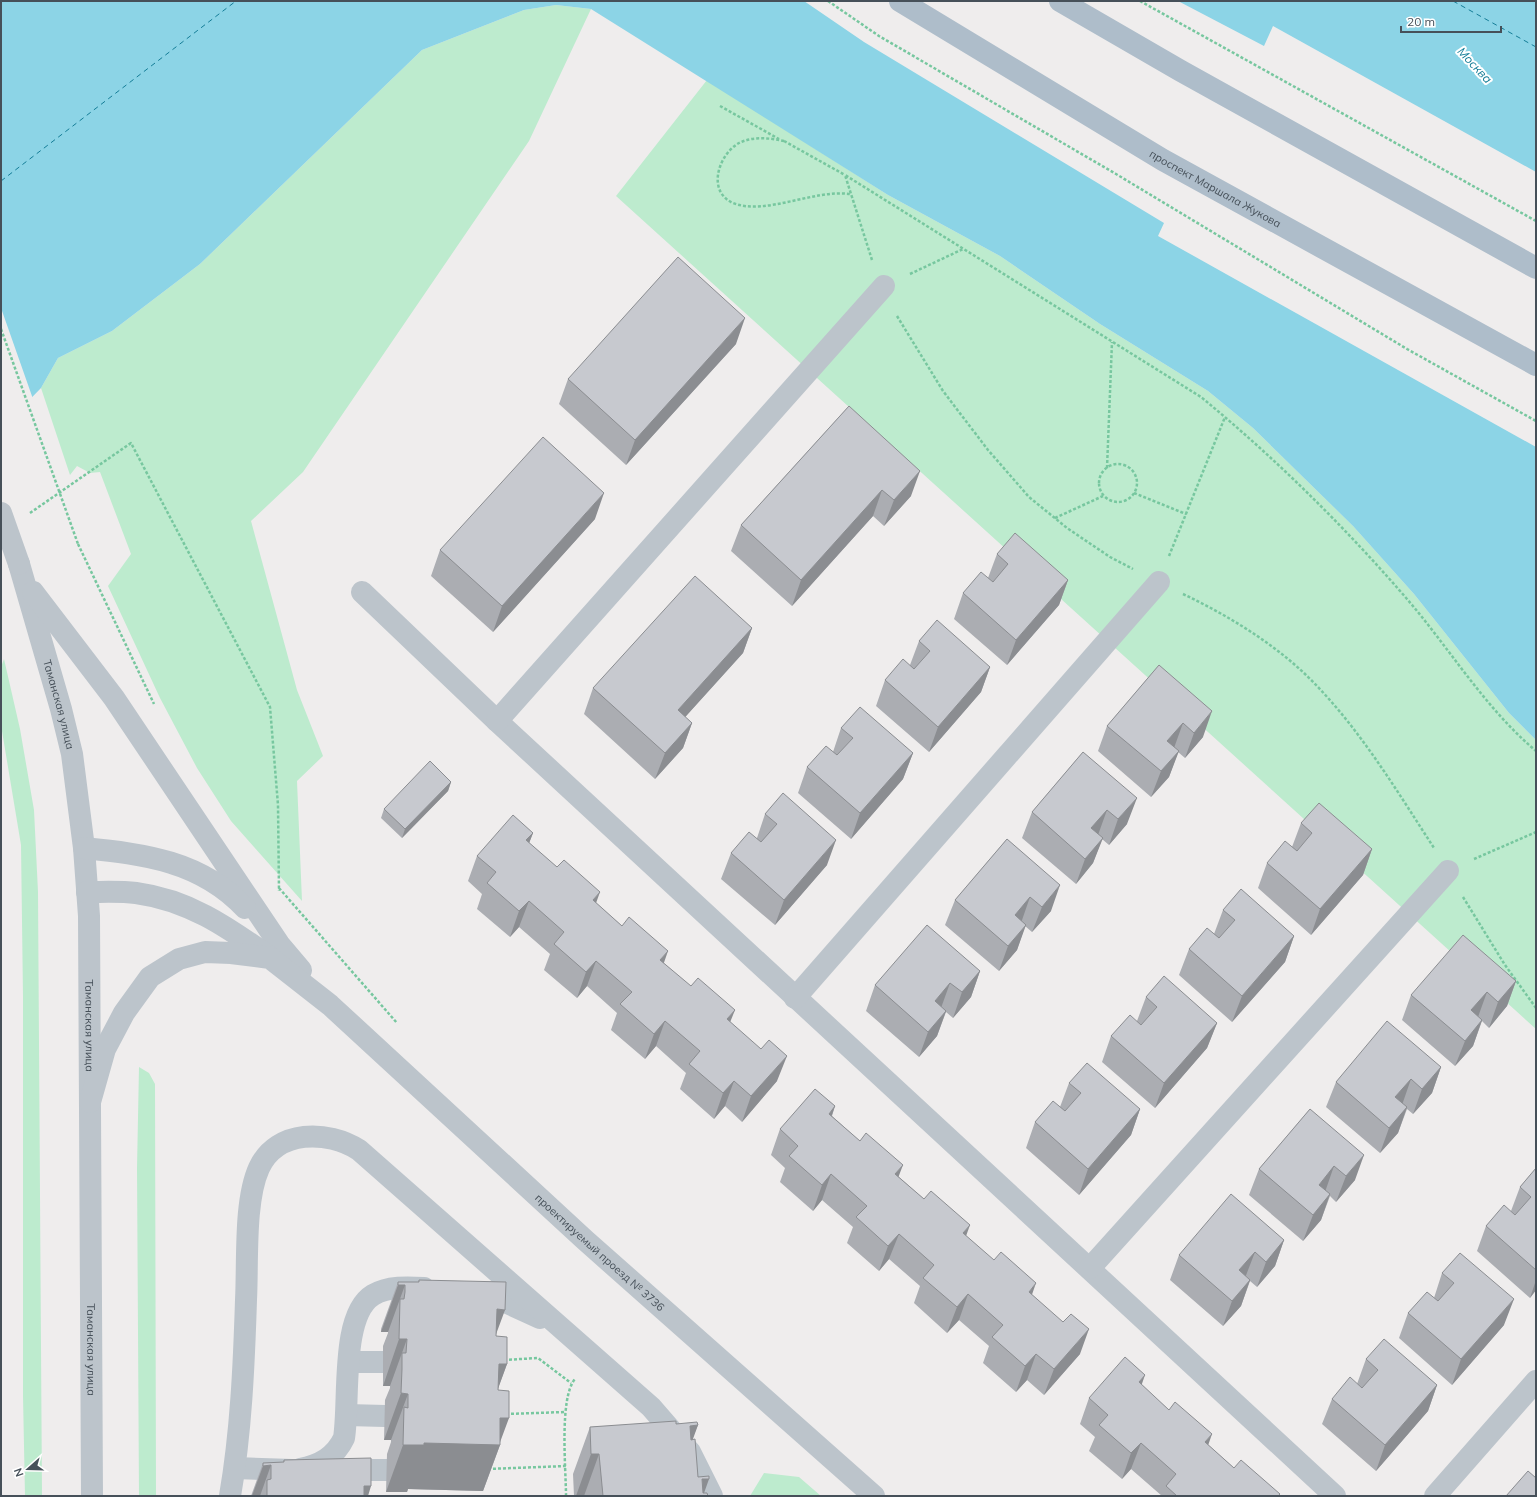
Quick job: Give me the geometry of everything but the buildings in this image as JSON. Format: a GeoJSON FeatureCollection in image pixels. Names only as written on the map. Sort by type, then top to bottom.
{"type":"FeatureCollection","features":[{"type":"Feature","properties":{"kind":"main road","name":"проспект Маршала Жукова"},"geometry":{"type":"LineString","coordinates":[[900,1],[1163,160],[1536,365]]}},
{"type":"Feature","properties":{"kind":"main road"},"geometry":{"type":"LineString","coordinates":[[1060,1],[1181,71],[1536,268]]}},
{"type":"Feature","properties":{"kind":"street"},"geometry":{"type":"LineString","coordinates":[[497,722],[884,286]]}},
{"type":"Feature","properties":{"kind":"street"},"geometry":{"type":"LineString","coordinates":[[1,513],[22,573],[114,698],[275,951]]}},
{"type":"Feature","properties":{"kind":"street","name":"Таманская улица"},"geometry":{"type":"LineString","coordinates":[[22,573],[72,754],[84,848],[87,892],[90,1102],[92,1496]]}},
{"type":"Feature","properties":{"kind":"street"},"geometry":{"type":"LineString","coordinates":[[795,998],[1159,582]]}},
{"type":"Feature","properties":{"kind":"street"},"geometry":{"type":"LineString","coordinates":[[362,592],[497,722],[1090,1268],[1335,1496]]}},
{"type":"Feature","properties":{"kind":"street"},"geometry":{"type":"LineString","coordinates":[[84,848],[133,853],[182,865],[219,884],[241,904],[275,951]]}},
{"type":"Feature","properties":{"kind":"street"},"geometry":{"type":"LineString","coordinates":[[1090,1268],[1448,871]]}},
{"type":"Feature","properties":{"kind":"street"},"geometry":{"type":"LineString","coordinates":[[87,892],[136,893],[174,902],[206,915],[275,951]]}},
{"type":"Feature","properties":{"kind":"street"},"geometry":{"type":"LineString","coordinates":[[90,1102],[105,1050],[124,1013],[150,977],[179,959],[205,952],[231,953],[275,951]]}},
{"type":"Feature","properties":{"kind":"street","name":"проектируемый проезд № 3736"},"geometry":{"type":"LineString","coordinates":[[275,951],[330,1004],[591,1245],[874,1496]]}},
{"type":"Feature","properties":{"kind":"street"},"geometry":{"type":"LineString","coordinates":[[230,1496],[235,1468],[245,1330],[250,1195],[260,1166],[270,1152],[296,1138],[315,1136],[343,1141],[359,1150],[651,1407],[690,1452],[712,1496]]}},
{"type":"Feature","properties":{"kind":"street"},"geometry":{"type":"LineString","coordinates":[[296,1470],[321,1463],[334,1454],[344,1438],[355,1320],[358,1312],[368,1299],[382,1291],[411,1287],[452,1290],[503,1301],[534,1315],[567,1333]]}},
{"type":"Feature","properties":{"kind":"street"},"geometry":{"type":"LineString","coordinates":[[350,1362],[383,1362]]}},
{"type":"Feature","properties":{"kind":"street"},"geometry":{"type":"LineString","coordinates":[[1435,1496],[1536,1381]]}},
{"type":"Feature","properties":{"kind":"street"},"geometry":{"type":"LineString","coordinates":[[347,1415],[385,1416]]}},
{"type":"Feature","properties":{"kind":"street"},"geometry":{"type":"LineString","coordinates":[[235,1468],[387,1470]]}},
{"type":"Feature","properties":{"kind":"path"},"geometry":{"type":"LineString","coordinates":[[828,1],[879,36],[1116,174],[1407,349],[1536,422]]}},
{"type":"Feature","properties":{"kind":"path"},"geometry":{"type":"LineString","coordinates":[[1140,1],[1536,220]]}},
{"type":"Feature","properties":{"kind":"path"},"geometry":{"type":"LineString","coordinates":[[720,106],[845,175],[1202,397],[1251,438],[1338,525],[1407,599],[1490,705],[1521,739],[1536,751]]}},
{"type":"Feature","properties":{"kind":"path"},"geometry":{"type":"LineString","coordinates":[[784,142],[773,138],[754,139],[739,144],[728,153],[719,166],[718,180],[719,187],[728,200],[738,204],[761,205],[830,193],[850,194]]}},
{"type":"Feature","properties":{"kind":"path"},"geometry":{"type":"LineString","coordinates":[[845,175],[870,257],[899,320],[944,391],[988,450],[1024,491],[1055,518],[1110,557],[1218,612],[1267,642],[1305,674],[1336,707],[1403,800],[1505,965],[1536,1008]]}},
{"type":"Feature","properties":{"kind":"path"},"geometry":{"type":"LineString","coordinates":[[884,286],[962,249]]}},
{"type":"Feature","properties":{"kind":"path"},"geometry":{"type":"LineString","coordinates":[[1,329],[78,544],[155,705]]}},
{"type":"Feature","properties":{"kind":"path"},"geometry":{"type":"LineString","coordinates":[[1107,468],[1112,342]]}},
{"type":"Feature","properties":{"kind":"path"},"geometry":{"type":"LineString","coordinates":[[1159,582],[1225,417]]}},
{"type":"Feature","properties":{"kind":"path"},"geometry":{"type":"LineString","coordinates":[[27,515],[131,443],[270,707],[278,805],[279,897]]}},
{"type":"Feature","properties":{"kind":"path"},"geometry":{"type":"LineString","coordinates":[[1119,465],[1131,469],[1136,480],[1134,493],[1126,501],[1114,502],[1103,496],[1100,490],[1100,478],[1102,472],[1107,468],[1119,465]]}},
{"type":"Feature","properties":{"kind":"path"},"geometry":{"type":"LineString","coordinates":[[1134,493],[1186,514]]}},
{"type":"Feature","properties":{"kind":"path"},"geometry":{"type":"LineString","coordinates":[[1055,518],[1103,496]]}},
{"type":"Feature","properties":{"kind":"path"},"geometry":{"type":"LineString","coordinates":[[1448,871],[1536,832]]}},
{"type":"Feature","properties":{"kind":"path"},"geometry":{"type":"LineString","coordinates":[[273,882],[398,1023]]}},
{"type":"Feature","properties":{"kind":"path"},"geometry":{"type":"LineString","coordinates":[[566,1496],[565,1412],[572,1383],[594,1356]]}},
{"type":"Feature","properties":{"kind":"path"},"geometry":{"type":"LineString","coordinates":[[499,1360],[538,1358],[572,1383]]}},
{"type":"Feature","properties":{"kind":"path"},"geometry":{"type":"LineString","coordinates":[[502,1414],[565,1412]]}},
{"type":"Feature","properties":{"kind":"path"},"geometry":{"type":"LineString","coordinates":[[487,1465],[487,1469],[566,1466]]}},
{"type":"Feature","properties":{"kind":"green space"},"geometry":{"type":"Polygon","coordinates":[[[556,5],[591,9],[529,141],[303,472],[251,521],[297,690],[323,756],[297,781],[302,901],[231,821],[197,768],[160,698],[108,586],[131,554],[100,472],[90,473],[77,466],[70,475],[41,388],[58,358],[112,331],[200,264],[422,50],[524,10],[556,5]]]}},
{"type":"Feature","properties":{"kind":"green space"},"geometry":{"type":"Polygon","coordinates":[[[707,80],[888,195],[1000,256],[1100,324],[1208,391],[1253,428],[1353,526],[1414,594],[1509,713],[1536,740],[1536,1029],[616,196],[707,80]]]}},
{"type":"Feature","properties":{"kind":"green space"},"geometry":{"type":"Polygon","coordinates":[[[4,659],[20,729],[34,810],[38,892],[42,1496],[25,1496],[23,1396],[23,997],[21,845],[1,725],[1,667],[4,659]]]}},
{"type":"Feature","properties":{"kind":"green space"},"geometry":{"type":"Polygon","coordinates":[[[139,1067],[149,1073],[155,1084],[156,1496],[139,1496],[137,1168],[139,1067]]]}},
{"type":"Feature","properties":{"kind":"green space"},"geometry":{"type":"Polygon","coordinates":[[[764,1473],[799,1477],[821,1496],[750,1496],[764,1473]]]}},
{"type":"Feature","properties":{"kind":"water","name":"Москва"},"geometry":{"type":"Polygon","coordinates":[[[1,1],[1536,1],[1536,740],[1509,713],[1414,594],[1353,526],[1253,428],[1208,391],[1100,324],[1000,256],[888,195],[591,9],[556,5],[524,10],[422,50],[200,264],[112,331],[58,358],[41,388],[1,429],[1,1]]]}},
{"type":"Feature","properties":{"kind":"pier"},"geometry":{"type":"Polygon","coordinates":[[[804,1],[1178,1],[1264,46],[1273,26],[1536,172],[1536,447],[1158,236],[1164,223],[864,42],[804,1]]]}},
{"type":"Feature","properties":{"kind":"pier"},"geometry":{"type":"Polygon","coordinates":[[[1,308],[33,399],[1,431],[1,308]]]}},
{"type":"Feature","properties":{"kind":"ferry route"},"geometry":{"type":"LineString","coordinates":[[1,181],[236,1]]}},
{"type":"Feature","properties":{"kind":"ferry route"},"geometry":{"type":"LineString","coordinates":[[1453,1],[1536,47]]}}]}
